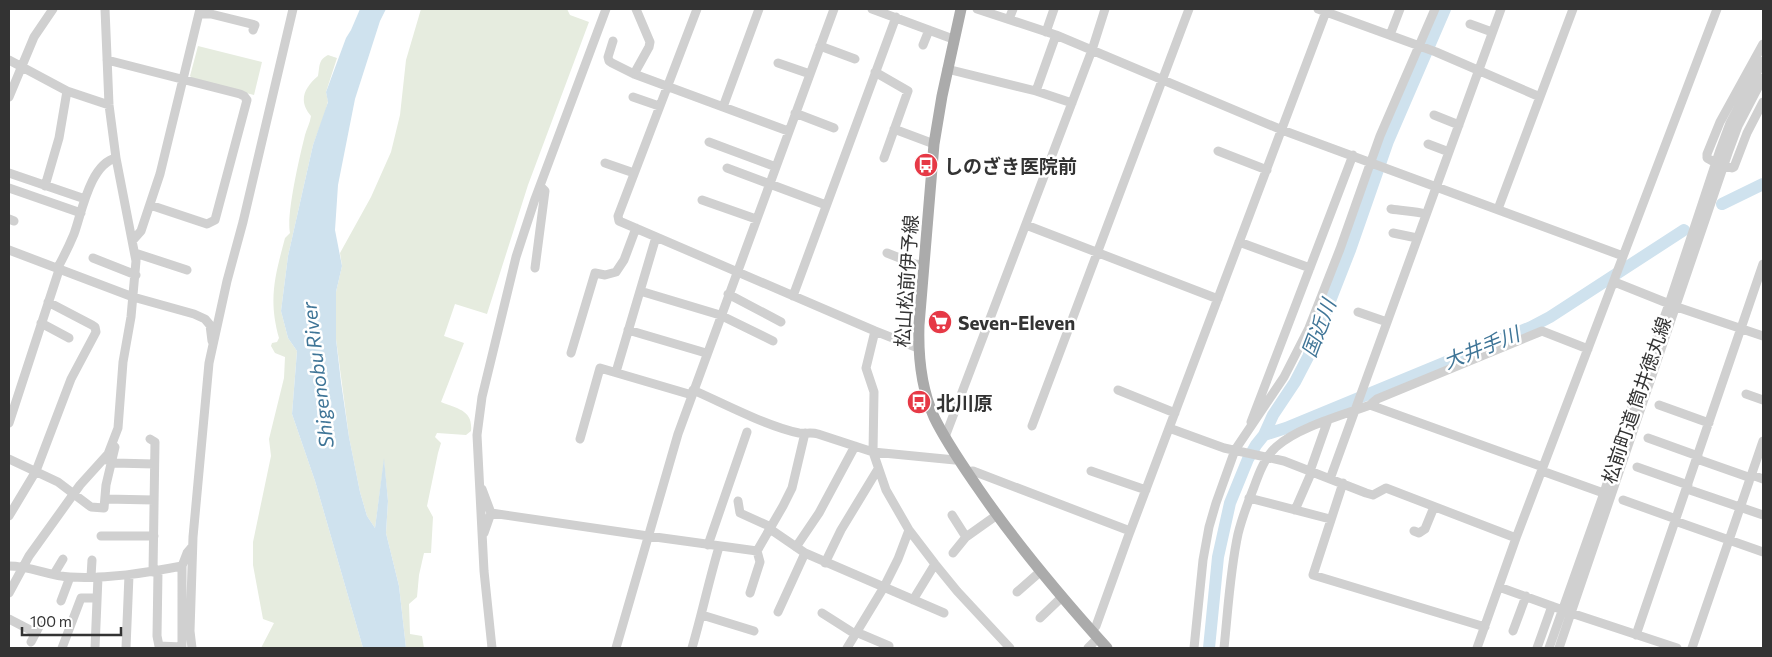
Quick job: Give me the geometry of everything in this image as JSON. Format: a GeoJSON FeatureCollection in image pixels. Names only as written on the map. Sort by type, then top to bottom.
{"type":"FeatureCollection","features":[{"type":"Feature","properties":{"kind":"main road","name":"松山松前伊予線"},"geometry":{"type":"LineString","coordinates":[[961,9],[953,39],[934,144],[918,348],[923,381],[934,417],[967,472],[1040,571],[1107,648]]}},
{"type":"Feature","properties":{"kind":"street"},"geometry":{"type":"LineString","coordinates":[[9,97],[34,37],[53,9]]}},
{"type":"Feature","properties":{"kind":"street"},"geometry":{"type":"LineString","coordinates":[[9,459],[58,482],[91,507],[104,508],[107,461],[118,428],[123,362],[132,317],[136,275],[133,240],[116,158],[109,106],[105,9]]}},
{"type":"Feature","properties":{"kind":"street"},"geometry":{"type":"LineString","coordinates":[[185,648],[190,631],[192,547],[207,380],[213,343],[293,9]]}},
{"type":"Feature","properties":{"kind":"street"},"geometry":{"type":"LineString","coordinates":[[492,648],[482,536],[477,435],[482,397],[516,257],[540,186],[606,9]]}},
{"type":"Feature","properties":{"kind":"street"},"geometry":{"type":"LineString","coordinates":[[634,74],[650,42],[636,9]]}},
{"type":"Feature","properties":{"kind":"street"},"geometry":{"type":"LineString","coordinates":[[697,9],[618,216],[619,221],[918,348]]}},
{"type":"Feature","properties":{"kind":"street"},"geometry":{"type":"LineString","coordinates":[[723,107],[759,9]]}},
{"type":"Feature","properties":{"kind":"street"},"geometry":{"type":"LineString","coordinates":[[616,648],[678,434],[706,353],[834,9]]}},
{"type":"Feature","properties":{"kind":"street"},"geometry":{"type":"LineString","coordinates":[[872,9],[953,39]]}},
{"type":"Feature","properties":{"kind":"street"},"geometry":{"type":"LineString","coordinates":[[977,9],[1046,32],[1282,130],[1498,209],[1622,259]]}},
{"type":"Feature","properties":{"kind":"street"},"geometry":{"type":"LineString","coordinates":[[1009,20],[1013,9]]}},
{"type":"Feature","properties":{"kind":"street"},"geometry":{"type":"LineString","coordinates":[[1046,32],[1054,9]]}},
{"type":"Feature","properties":{"kind":"street"},"geometry":{"type":"LineString","coordinates":[[945,437],[1092,50],[1105,9]]}},
{"type":"Feature","properties":{"kind":"street"},"geometry":{"type":"LineString","coordinates":[[1032,426],[1189,9]]}},
{"type":"Feature","properties":{"kind":"street"},"geometry":{"type":"LineString","coordinates":[[1390,35],[1400,9]]}},
{"type":"Feature","properties":{"kind":"street"},"geometry":{"type":"LineString","coordinates":[[1194,648],[1203,560],[1216,503],[1236,451],[1298,353],[1340,249],[1398,92],[1435,9]]}},
{"type":"Feature","properties":{"kind":"street"},"geometry":{"type":"LineString","coordinates":[[1330,479],[1501,9]]}},
{"type":"Feature","properties":{"kind":"street"},"geometry":{"type":"LineString","coordinates":[[1498,209],[1573,9]]}},
{"type":"Feature","properties":{"kind":"street"},"geometry":{"type":"LineString","coordinates":[[1477,648],[1516,538],[1718,9]]}},
{"type":"Feature","properties":{"kind":"street"},"geometry":{"type":"LineString","coordinates":[[1088,648],[1095,635],[1096,626],[1130,531],[1282,130],[1324,10],[1434,52],[1540,97]]}},
{"type":"Feature","properties":{"kind":"street"},"geometry":{"type":"LineString","coordinates":[[133,240],[141,232],[162,166],[200,11],[255,25],[253,30]]}},
{"type":"Feature","properties":{"kind":"street"},"geometry":{"type":"LineString","coordinates":[[793,296],[896,18]]}},
{"type":"Feature","properties":{"kind":"street"},"geometry":{"type":"LineString","coordinates":[[1470,24],[1492,32]]}},
{"type":"Feature","properties":{"kind":"street"},"geometry":{"type":"LineString","coordinates":[[923,45],[929,30]]}},
{"type":"Feature","properties":{"kind":"street"},"geometry":{"type":"LineString","coordinates":[[1036,91],[1056,36]]}},
{"type":"Feature","properties":{"kind":"street"},"geometry":{"type":"LineString","coordinates":[[613,41],[608,57],[609,61],[634,74],[788,132]]}},
{"type":"Feature","properties":{"kind":"street"},"geometry":{"type":"LineString","coordinates":[[1763,44],[1720,122],[1707,158],[1720,165],[1734,167],[1747,133],[1763,102]]}},
{"type":"Feature","properties":{"kind":"street"},"geometry":{"type":"LineString","coordinates":[[820,46],[855,60]]}},
{"type":"Feature","properties":{"kind":"street"},"geometry":{"type":"LineString","coordinates":[[9,60],[67,91],[109,106]]}},
{"type":"Feature","properties":{"kind":"street"},"geometry":{"type":"LineString","coordinates":[[107,60],[240,94],[247,100],[215,220],[207,224],[150,205]]}},
{"type":"Feature","properties":{"kind":"street"},"geometry":{"type":"LineString","coordinates":[[1724,151],[1730,122],[1763,61]]}},
{"type":"Feature","properties":{"kind":"street"},"geometry":{"type":"LineString","coordinates":[[778,63],[810,74]]}},
{"type":"Feature","properties":{"kind":"street"},"geometry":{"type":"LineString","coordinates":[[947,70],[1036,91],[1072,103]]}},
{"type":"Feature","properties":{"kind":"street"},"geometry":{"type":"LineString","coordinates":[[876,72],[908,91],[884,158]]}},
{"type":"Feature","properties":{"kind":"street"},"geometry":{"type":"LineString","coordinates":[[1724,151],[1763,78]]}},
{"type":"Feature","properties":{"kind":"street"},"geometry":{"type":"LineString","coordinates":[[45,186],[59,138],[67,91]]}},
{"type":"Feature","properties":{"kind":"street"},"geometry":{"type":"LineString","coordinates":[[634,97],[659,106]]}},
{"type":"Feature","properties":{"kind":"street"},"geometry":{"type":"LineString","coordinates":[[795,113],[834,128]]}},
{"type":"Feature","properties":{"kind":"street"},"geometry":{"type":"LineString","coordinates":[[1434,115],[1459,125]]}},
{"type":"Feature","properties":{"kind":"street"},"geometry":{"type":"LineString","coordinates":[[894,129],[934,144]]}},
{"type":"Feature","properties":{"kind":"street"},"geometry":{"type":"LineString","coordinates":[[710,142],[776,167]]}},
{"type":"Feature","properties":{"kind":"street"},"geometry":{"type":"LineString","coordinates":[[1428,144],[1448,152]]}},
{"type":"Feature","properties":{"kind":"street"},"geometry":{"type":"LineString","coordinates":[[1218,151],[1267,170]]}},
{"type":"Feature","properties":{"kind":"street","name":"松前町道 筒井徳丸線"},"geometry":{"type":"LineString","coordinates":[[1559,648],[1567,612],[1724,151]]}},
{"type":"Feature","properties":{"kind":"street"},"geometry":{"type":"LineString","coordinates":[[1248,431],[1354,155]]}},
{"type":"Feature","properties":{"kind":"street"},"geometry":{"type":"LineString","coordinates":[[9,422],[58,270],[71,241],[91,184],[101,168],[109,160],[116,158]]}},
{"type":"Feature","properties":{"kind":"street"},"geometry":{"type":"LineString","coordinates":[[605,163],[634,173]]}},
{"type":"Feature","properties":{"kind":"street"},"geometry":{"type":"LineString","coordinates":[[727,168],[826,205]]}},
{"type":"Feature","properties":{"kind":"street"},"geometry":{"type":"LineString","coordinates":[[9,174],[85,199]]}},
{"type":"Feature","properties":{"kind":"street"},"geometry":{"type":"LineString","coordinates":[[535,268],[545,191],[540,186]]}},
{"type":"Feature","properties":{"kind":"street"},"geometry":{"type":"LineString","coordinates":[[9,188],[26,197],[81,213]]}},
{"type":"Feature","properties":{"kind":"street"},"geometry":{"type":"LineString","coordinates":[[702,200],[756,219]]}},
{"type":"Feature","properties":{"kind":"street"},"geometry":{"type":"LineString","coordinates":[[1391,208],[1426,214]]}},
{"type":"Feature","properties":{"kind":"street"},"geometry":{"type":"LineString","coordinates":[[1026,225],[1218,299]]}},
{"type":"Feature","properties":{"kind":"street"},"geometry":{"type":"LineString","coordinates":[[571,353],[595,273],[611,274],[620,267],[636,228]]}},
{"type":"Feature","properties":{"kind":"street"},"geometry":{"type":"LineString","coordinates":[[1393,233],[1418,238]]}},
{"type":"Feature","properties":{"kind":"street"},"geometry":{"type":"LineString","coordinates":[[616,372],[656,237]]}},
{"type":"Feature","properties":{"kind":"street"},"geometry":{"type":"LineString","coordinates":[[1239,242],[1310,268]]}},
{"type":"Feature","properties":{"kind":"street"},"geometry":{"type":"LineString","coordinates":[[9,251],[133,297],[194,314],[210,325],[213,343]]}},
{"type":"Feature","properties":{"kind":"street"},"geometry":{"type":"LineString","coordinates":[[135,253],[187,270]]}},
{"type":"Feature","properties":{"kind":"street"},"geometry":{"type":"LineString","coordinates":[[887,253],[915,264],[924,265]]}},
{"type":"Feature","properties":{"kind":"street"},"geometry":{"type":"LineString","coordinates":[[93,258],[136,275]]}},
{"type":"Feature","properties":{"kind":"street"},"geometry":{"type":"LineString","coordinates":[[1636,635],[1763,264]]}},
{"type":"Feature","properties":{"kind":"street"},"geometry":{"type":"LineString","coordinates":[[1612,284],[1617,283],[1673,305],[1763,336]]}},
{"type":"Feature","properties":{"kind":"street"},"geometry":{"type":"LineString","coordinates":[[640,291],[720,315],[773,341]]}},
{"type":"Feature","properties":{"kind":"street"},"geometry":{"type":"LineString","coordinates":[[728,294],[781,322]]}},
{"type":"Feature","properties":{"kind":"street"},"geometry":{"type":"LineString","coordinates":[[9,516],[36,471],[68,385],[96,332],[95,327],[92,325],[48,302]]}},
{"type":"Feature","properties":{"kind":"street"},"geometry":{"type":"LineString","coordinates":[[1358,312],[1387,322]]}},
{"type":"Feature","properties":{"kind":"street"},"geometry":{"type":"LineString","coordinates":[[41,323],[69,338]]}},
{"type":"Feature","properties":{"kind":"street"},"geometry":{"type":"LineString","coordinates":[[628,330],[706,353]]}},
{"type":"Feature","properties":{"kind":"street"},"geometry":{"type":"LineString","coordinates":[[875,331],[866,368],[874,392],[873,452],[886,490],[909,530],[935,564],[1010,648]]}},
{"type":"Feature","properties":{"kind":"street"},"geometry":{"type":"LineString","coordinates":[[1224,648],[1238,533],[1261,468],[1266,457],[1275,448],[1285,440],[1328,420],[1542,331],[1588,349]]}},
{"type":"Feature","properties":{"kind":"street"},"geometry":{"type":"LineString","coordinates":[[580,439],[600,368],[693,393],[802,434],[810,432],[873,452],[959,459]]}},
{"type":"Feature","properties":{"kind":"street"},"geometry":{"type":"LineString","coordinates":[[1118,390],[1175,413]]}},
{"type":"Feature","properties":{"kind":"street"},"geometry":{"type":"LineString","coordinates":[[1746,394],[1763,400]]}},
{"type":"Feature","properties":{"kind":"street"},"geometry":{"type":"LineString","coordinates":[[1370,404],[1607,495]]}},
{"type":"Feature","properties":{"kind":"street"},"geometry":{"type":"LineString","coordinates":[[1659,405],[1709,423]]}},
{"type":"Feature","properties":{"kind":"street"},"geometry":{"type":"LineString","coordinates":[[1295,510],[1311,471],[1328,420]]}},
{"type":"Feature","properties":{"kind":"street"},"geometry":{"type":"LineString","coordinates":[[1169,428],[1236,451],[1284,461],[1373,495],[1386,488],[1516,538]]}},
{"type":"Feature","properties":{"kind":"street"},"geometry":{"type":"LineString","coordinates":[[708,545],[747,432]]}},
{"type":"Feature","properties":{"kind":"street"},"geometry":{"type":"LineString","coordinates":[[750,593],[760,562],[757,551],[792,488],[805,433]]}},
{"type":"Feature","properties":{"kind":"street"},"geometry":{"type":"LineString","coordinates":[[1648,438],[1763,479]]}},
{"type":"Feature","properties":{"kind":"street"},"geometry":{"type":"LineString","coordinates":[[150,439],[155,442],[156,636],[160,647],[185,648]]}},
{"type":"Feature","properties":{"kind":"street"},"geometry":{"type":"LineString","coordinates":[[1692,648],[1763,441]]}},
{"type":"Feature","properties":{"kind":"street"},"geometry":{"type":"LineString","coordinates":[[796,547],[819,513],[855,446]]}},
{"type":"Feature","properties":{"kind":"street"},"geometry":{"type":"LineString","coordinates":[[9,593],[23,566],[74,493],[107,461],[154,464]]}},
{"type":"Feature","properties":{"kind":"street"},"geometry":{"type":"LineString","coordinates":[[1637,467],[1763,515]]}},
{"type":"Feature","properties":{"kind":"street"},"geometry":{"type":"LineString","coordinates":[[826,563],[841,530],[878,469]]}},
{"type":"Feature","properties":{"kind":"street"},"geometry":{"type":"LineString","coordinates":[[967,472],[973,471],[1130,531]]}},
{"type":"Feature","properties":{"kind":"street"},"geometry":{"type":"LineString","coordinates":[[1091,471],[1146,490]]}},
{"type":"Feature","properties":{"kind":"street"},"geometry":{"type":"LineString","coordinates":[[479,484],[491,512],[482,536]]}},
{"type":"Feature","properties":{"kind":"street"},"geometry":{"type":"LineString","coordinates":[[1343,484],[1313,575],[1485,627]]}},
{"type":"Feature","properties":{"kind":"street"},"geometry":{"type":"LineString","coordinates":[[1249,498],[1330,519]]}},
{"type":"Feature","properties":{"kind":"street"},"geometry":{"type":"LineString","coordinates":[[105,499],[154,500]]}},
{"type":"Feature","properties":{"kind":"street"},"geometry":{"type":"LineString","coordinates":[[1623,500],[1763,552]]}},
{"type":"Feature","properties":{"kind":"street"},"geometry":{"type":"LineString","coordinates":[[738,501],[740,513],[771,528],[805,553],[944,613]]}},
{"type":"Feature","properties":{"kind":"street"},"geometry":{"type":"LineString","coordinates":[[1414,531],[1419,533],[1425,529],[1434,506]]}},
{"type":"Feature","properties":{"kind":"street"},"geometry":{"type":"LineString","coordinates":[[491,512],[719,547],[757,551]]}},
{"type":"Feature","properties":{"kind":"street"},"geometry":{"type":"LineString","coordinates":[[952,515],[966,537]]}},
{"type":"Feature","properties":{"kind":"street"},"geometry":{"type":"LineString","coordinates":[[953,553],[966,537],[997,515]]}},
{"type":"Feature","properties":{"kind":"street"},"geometry":{"type":"LineString","coordinates":[[848,648],[855,633],[884,588],[909,530]]}},
{"type":"Feature","properties":{"kind":"street"},"geometry":{"type":"LineString","coordinates":[[101,536],[154,536]]}},
{"type":"Feature","properties":{"kind":"street"},"geometry":{"type":"LineString","coordinates":[[185,648],[182,566],[186,553],[192,547]]}},
{"type":"Feature","properties":{"kind":"street"},"geometry":{"type":"LineString","coordinates":[[692,648],[719,547]]}},
{"type":"Feature","properties":{"kind":"street"},"geometry":{"type":"LineString","coordinates":[[778,612],[805,553]]}},
{"type":"Feature","properties":{"kind":"street"},"geometry":{"type":"LineString","coordinates":[[54,574],[63,559]]}},
{"type":"Feature","properties":{"kind":"street"},"geometry":{"type":"LineString","coordinates":[[92,560],[96,598],[95,648]]}},
{"type":"Feature","properties":{"kind":"street"},"geometry":{"type":"LineString","coordinates":[[913,600],[935,564]]}},
{"type":"Feature","properties":{"kind":"street"},"geometry":{"type":"LineString","coordinates":[[9,566],[23,566],[70,577],[94,577],[129,575],[182,566]]}},
{"type":"Feature","properties":{"kind":"street"},"geometry":{"type":"LineString","coordinates":[[1017,592],[1040,571]]}},
{"type":"Feature","properties":{"kind":"street"},"geometry":{"type":"LineString","coordinates":[[126,648],[129,575]]}},
{"type":"Feature","properties":{"kind":"street"},"geometry":{"type":"LineString","coordinates":[[61,601],[70,577]]}},
{"type":"Feature","properties":{"kind":"street"},"geometry":{"type":"LineString","coordinates":[[1499,587],[1567,612],[1677,648]]}},
{"type":"Feature","properties":{"kind":"street"},"geometry":{"type":"LineString","coordinates":[[1513,631],[1526,596]]}},
{"type":"Feature","properties":{"kind":"street"},"geometry":{"type":"LineString","coordinates":[[1040,618],[1062,597]]}},
{"type":"Feature","properties":{"kind":"street"},"geometry":{"type":"LineString","coordinates":[[62,648],[81,598],[96,598]]}},
{"type":"Feature","properties":{"kind":"street"},"geometry":{"type":"LineString","coordinates":[[1537,648],[1552,606]]}},
{"type":"Feature","properties":{"kind":"street","name":"松前町道 筒井徳丸線"},"geometry":{"type":"LineString","coordinates":[[1549,648],[1567,612]]}},
{"type":"Feature","properties":{"kind":"street"},"geometry":{"type":"LineString","coordinates":[[822,613],[855,633],[889,646]]}},
{"type":"Feature","properties":{"kind":"street"},"geometry":{"type":"LineString","coordinates":[[702,615],[754,631]]}},
{"type":"Feature","properties":{"kind":"street"},"geometry":{"type":"LineString","coordinates":[[9,619],[34,638],[40,625]]}},
{"type":"Feature","properties":{"kind":"shaded area"},"geometry":{"type":"Polygon","coordinates":[[[421,9],[567,9],[570,15],[589,22],[528,185],[487,314],[455,304],[444,336],[464,343],[441,402],[467,414],[470,419],[471,431],[466,435],[437,433],[435,437],[441,443],[427,506],[433,517],[431,553],[424,553],[417,597],[409,604],[410,634],[422,636],[424,648],[406,648],[399,586],[386,533],[388,501],[384,461],[375,528],[367,516],[360,492],[349,437],[336,339],[336,292],[342,266],[340,253],[371,197],[391,152],[400,115],[406,60],[421,9]]]}},
{"type":"Feature","properties":{"kind":"shaded area"},"geometry":{"type":"Polygon","coordinates":[[[198,46],[262,62],[254,95],[194,80],[190,76],[198,46]]]}},
{"type":"Feature","properties":{"kind":"shaded area"},"geometry":{"type":"Polygon","coordinates":[[[328,55],[337,58],[326,92],[328,101],[313,145],[288,256],[281,311],[288,338],[297,351],[292,414],[315,481],[363,648],[261,648],[274,623],[263,619],[253,565],[253,542],[271,456],[269,439],[284,378],[285,357],[275,353],[271,346],[279,338],[274,311],[274,288],[285,238],[290,233],[289,224],[294,185],[311,116],[305,105],[304,95],[309,85],[318,76],[321,61],[328,55]]]}},
{"type":"Feature","properties":{"kind":"water","name":"Shigenobu River"},"geometry":{"type":"Polygon","coordinates":[[[360,9],[386,9],[380,21],[355,99],[338,185],[335,230],[342,266],[336,292],[336,339],[349,437],[360,492],[367,516],[375,528],[384,458],[388,501],[386,533],[399,586],[406,648],[363,648],[315,481],[292,414],[297,351],[288,338],[281,311],[288,256],[313,145],[328,102],[326,92],[346,38],[360,9]]]}},
{"type":"Feature","properties":{"kind":"waterway","name":"国近川"},"geometry":{"type":"LineString","coordinates":[[1209,648],[1218,557],[1230,503],[1248,459],[1264,435],[1273,415],[1295,382],[1308,357],[1350,250],[1388,141],[1445,9]]}},
{"type":"Feature","properties":{"kind":"waterway","name":"大井手川"},"geometry":{"type":"LineString","coordinates":[[1722,204],[1763,184]]}},
{"type":"Feature","properties":{"kind":"waterway","name":"大井手川"},"geometry":{"type":"LineString","coordinates":[[1264,435],[1286,428],[1531,327],[1550,317],[1684,230]]}},
{"type":"Feature","properties":{"kind":"place","name":"しのざき医院前"},"geometry":{"type":"Point","coordinates":[926,165]}},
{"type":"Feature","properties":{"kind":"place","name":"Seven-Eleven"},"geometry":{"type":"Point","coordinates":[940,322]}},
{"type":"Feature","properties":{"kind":"place","name":"北川原"},"geometry":{"type":"Point","coordinates":[919,402]}}]}
